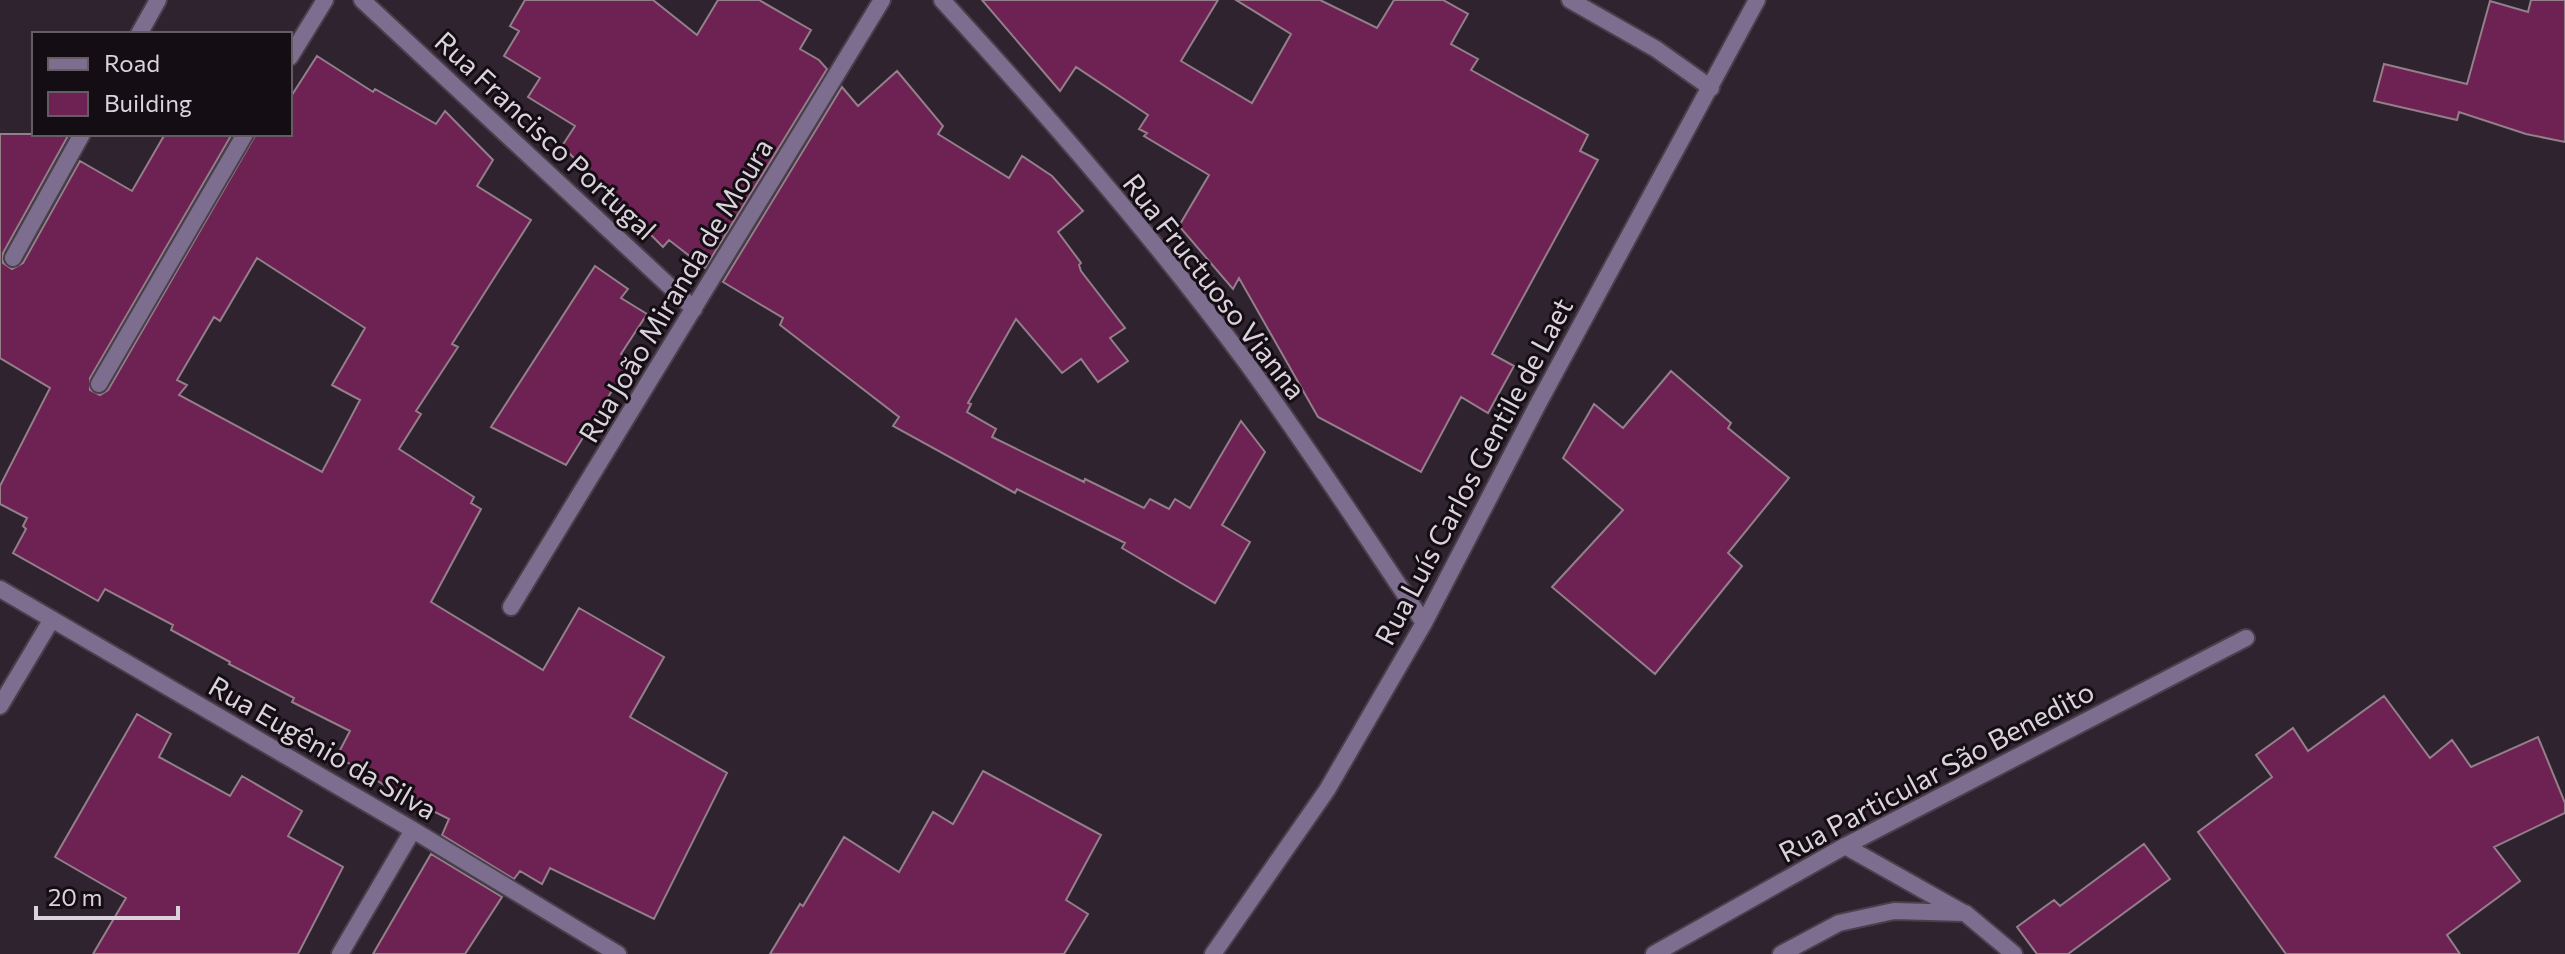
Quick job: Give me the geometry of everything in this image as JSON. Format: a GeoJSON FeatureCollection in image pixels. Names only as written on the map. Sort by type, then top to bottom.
{"type":"FeatureCollection","features":[{"type":"Feature","properties":{"kind":"street"},"geometry":{"type":"LineString","coordinates":[[140,32],[158,0]]}},
{"type":"Feature","properties":{"kind":"street"},"geometry":{"type":"LineString","coordinates":[[292,54],[325,0]]}},
{"type":"Feature","properties":{"kind":"street","name":"Rua Francisco Portugal"},"geometry":{"type":"LineString","coordinates":[[362,0],[694,309]]}},
{"type":"Feature","properties":{"kind":"street","name":"Rua João Miranda de Moura"},"geometry":{"type":"LineString","coordinates":[[511,607],[882,0]]}},
{"type":"Feature","properties":{"kind":"street","name":"Rua Fructuoso Vianna"},"geometry":{"type":"LineString","coordinates":[[942,0],[1022,88],[1144,232],[1246,363],[1424,623]]}},
{"type":"Feature","properties":{"kind":"street"},"geometry":{"type":"LineString","coordinates":[[1570,0],[1656,49],[1711,88]]}},
{"type":"Feature","properties":{"kind":"street","name":"Rua Luís Carlos Gentile de Laet"},"geometry":{"type":"LineString","coordinates":[[1213,954],[1327,790],[1424,623],[1538,404],[1757,0]]}},
{"type":"Feature","properties":{"kind":"street"},"geometry":{"type":"LineString","coordinates":[[13,258],[81,136]]}},
{"type":"Feature","properties":{"kind":"street"},"geometry":{"type":"LineString","coordinates":[[99,384],[244,136]]}},
{"type":"Feature","properties":{"kind":"street","name":"Rua Eugênio da Silva"},"geometry":{"type":"LineString","coordinates":[[0,589],[413,830],[618,954]]}},
{"type":"Feature","properties":{"kind":"street"},"geometry":{"type":"LineString","coordinates":[[0,706],[52,619]]}},
{"type":"Feature","properties":{"kind":"street","name":"Rua Particular São Benedito"},"geometry":{"type":"LineString","coordinates":[[1654,954],[1845,846],[2246,638]]}},
{"type":"Feature","properties":{"kind":"street"},"geometry":{"type":"LineString","coordinates":[[340,954],[413,830]]}},
{"type":"Feature","properties":{"kind":"street"},"geometry":{"type":"LineString","coordinates":[[1845,846],[1965,913],[2014,954]]}},
{"type":"Feature","properties":{"kind":"street"},"geometry":{"type":"LineString","coordinates":[[1781,954],[1839,923],[1894,911],[1965,913]]}},
{"type":"Feature","properties":{"kind":"building"},"geometry":{"type":"Polygon","coordinates":[[[525,0],[653,0],[697,35],[718,0],[759,0],[811,30],[800,49],[819,60],[827,69],[705,268],[669,240],[663,247],[562,146],[575,126],[528,97],[540,78],[504,56],[519,31],[510,26],[525,0]]]}},
{"type":"Feature","properties":{"kind":"building"},"geometry":{"type":"Polygon","coordinates":[[[982,0],[1218,0],[1181,61],[1252,103],[1291,34],[1236,0],[1320,0],[1377,28],[1394,0],[1443,0],[1468,14],[1451,44],[1478,59],[1471,70],[1588,135],[1580,151],[1598,160],[1492,354],[1514,366],[1488,413],[1461,397],[1421,472],[1318,417],[1239,278],[1233,289],[1179,226],[1209,175],[1144,136],[1147,133],[1139,129],[1148,115],[1076,67],[1060,91],[982,0]]]}},
{"type":"Feature","properties":{"kind":"building"},"geometry":{"type":"Polygon","coordinates":[[[2531,0],[2565,0],[2565,142],[2526,134],[2459,112],[2457,120],[2374,101],[2384,64],[2467,84],[2490,1],[2528,12],[2531,0]]]}},
{"type":"Feature","properties":{"kind":"building"},"geometry":{"type":"Polygon","coordinates":[[[317,56],[373,92],[375,89],[436,124],[445,111],[493,160],[477,186],[531,220],[452,344],[458,347],[416,411],[421,414],[399,449],[474,497],[471,503],[481,509],[431,602],[543,670],[579,608],[664,657],[630,717],[727,773],[654,919],[550,868],[542,884],[520,871],[514,879],[442,835],[449,819],[397,793],[337,756],[350,731],[292,702],[294,698],[229,664],[171,630],[173,625],[105,589],[98,601],[13,553],[26,529],[23,526],[27,518],[0,504],[0,486],[50,388],[0,358],[0,134],[68,136],[3,253],[3,263],[12,269],[23,263],[80,161],[132,191],[164,136],[231,136],[90,378],[90,390],[100,395],[108,390],[255,136],[292,136],[292,95],[317,56]],[[257,258],[220,321],[214,317],[177,380],[187,385],[179,395],[322,472],[360,400],[332,385],[365,328],[257,258]]]}},
{"type":"Feature","properties":{"kind":"building"},"geometry":{"type":"Polygon","coordinates":[[[897,71],[943,126],[938,134],[1009,178],[1022,156],[1052,176],[1083,211],[1058,232],[1081,263],[1081,271],[1125,328],[1110,338],[1128,361],[1098,382],[1081,359],[1062,373],[1016,319],[968,403],[971,404],[967,412],[996,429],[992,437],[1144,508],[1150,499],[1169,509],[1175,499],[1190,508],[1241,421],[1265,452],[1222,525],[1250,542],[1215,603],[1122,548],[1125,543],[1017,489],[1015,493],[893,426],[899,417],[780,325],[783,318],[723,282],[842,87],[858,106],[897,71]]]}},
{"type":"Feature","properties":{"kind":"building"},"geometry":{"type":"Polygon","coordinates":[[[595,266],[628,289],[621,298],[647,314],[621,354],[631,360],[566,465],[491,427],[595,266]]]}},
{"type":"Feature","properties":{"kind":"building"},"geometry":{"type":"Polygon","coordinates":[[[1671,371],[1731,423],[1728,428],[1789,478],[1728,553],[1742,566],[1655,674],[1552,587],[1623,510],[1563,458],[1594,404],[1623,428],[1671,371]]]}},
{"type":"Feature","properties":{"kind":"building"},"geometry":{"type":"Polygon","coordinates":[[[2384,696],[2430,758],[2452,740],[2471,767],[2538,737],[2565,803],[2565,813],[2494,847],[2520,881],[2447,935],[2460,954],[2286,954],[2198,832],[2272,777],[2256,755],[2293,728],[2308,751],[2384,696]]]}},
{"type":"Feature","properties":{"kind":"building"},"geometry":{"type":"Polygon","coordinates":[[[137,714],[171,734],[159,757],[230,796],[242,776],[302,811],[288,836],[343,867],[298,954],[93,954],[126,898],[55,857],[137,714]]]}},
{"type":"Feature","properties":{"kind":"building"},"geometry":{"type":"Polygon","coordinates":[[[983,771],[1101,835],[1066,900],[1088,914],[1064,954],[770,954],[844,837],[899,872],[933,812],[953,824],[983,771]]]}},
{"type":"Feature","properties":{"kind":"building"},"geometry":{"type":"Polygon","coordinates":[[[2144,844],[2170,879],[2068,954],[2037,954],[2017,927],[2054,900],[2060,906],[2144,844]]]}},
{"type":"Feature","properties":{"kind":"building"},"geometry":{"type":"Polygon","coordinates":[[[431,854],[502,897],[465,954],[373,954],[431,854]]]}}]}
